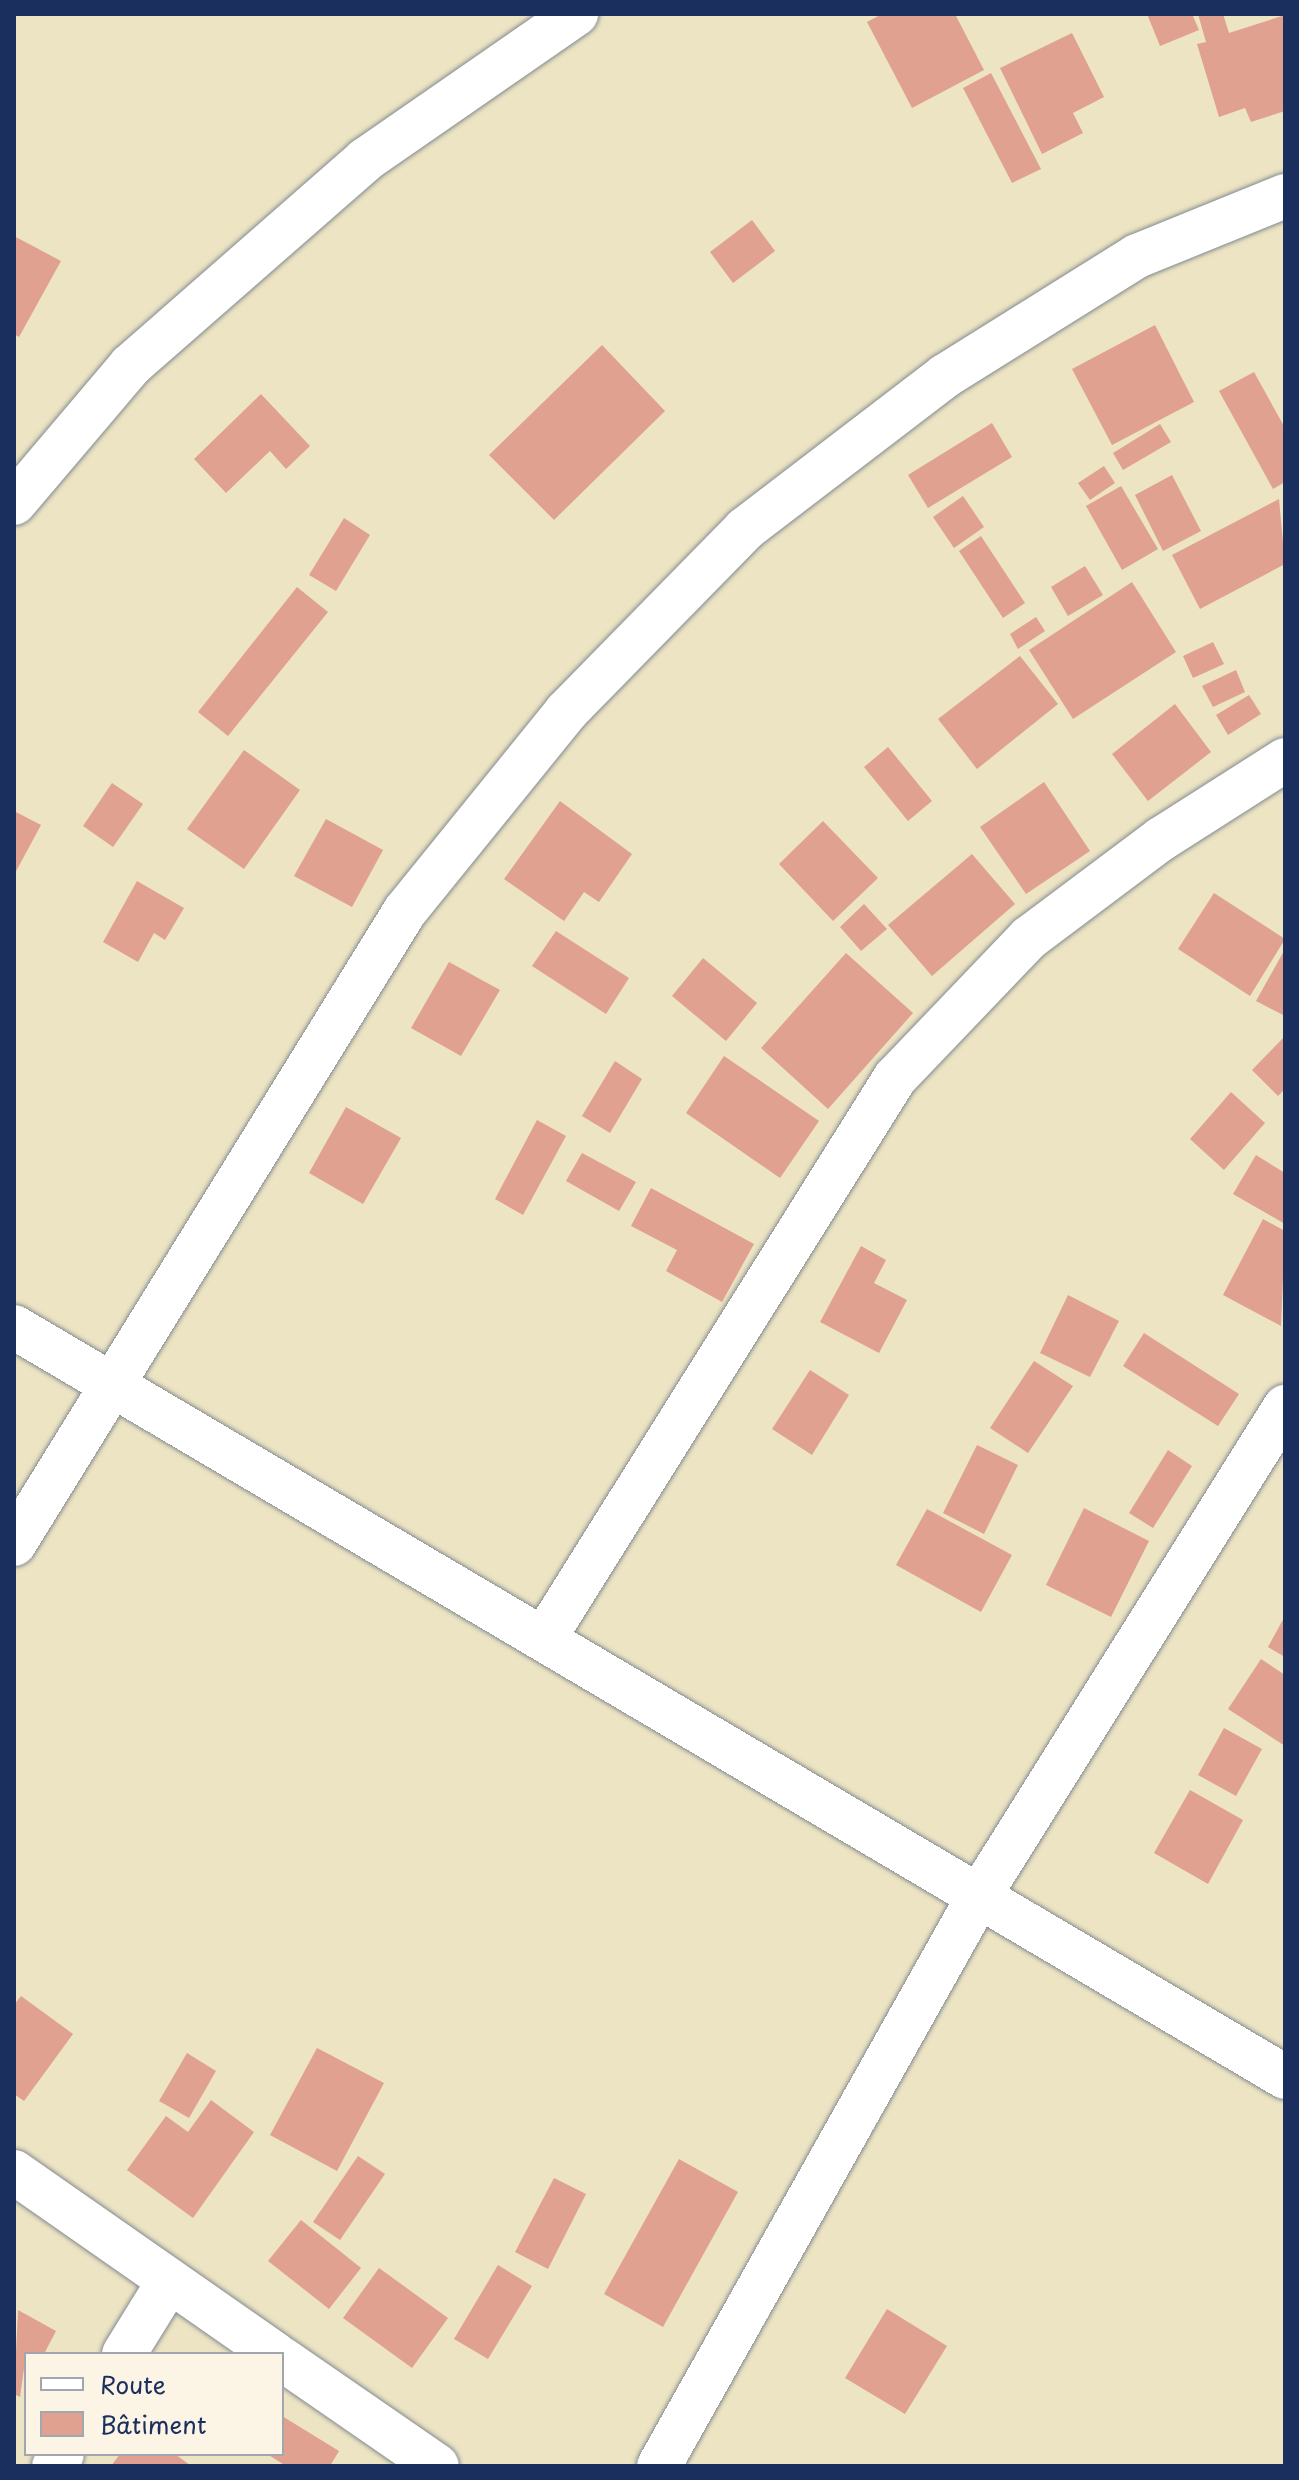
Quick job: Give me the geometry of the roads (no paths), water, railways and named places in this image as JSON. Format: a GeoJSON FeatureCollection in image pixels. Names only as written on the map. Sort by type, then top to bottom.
{"type":"FeatureCollection","features":[{"type":"Feature","properties":{"kind":"street"},"geometry":{"type":"LineString","coordinates":[[14,503],[130,366],[354,170],[576,14]]}},
{"type":"Feature","properties":{"kind":"street"},"geometry":{"type":"LineString","coordinates":[[14,1544],[405,911],[566,712],[724,551],[945,376],[1137,256],[1285,196]]}},
{"type":"Feature","properties":{"kind":"street"},"geometry":{"type":"LineString","coordinates":[[545,1637],[895,1078],[1029,938],[1161,839],[1285,760]]}},
{"type":"Feature","properties":{"kind":"street"},"geometry":{"type":"LineString","coordinates":[[14,1327],[545,1637],[976,1901],[1285,2077]]}},
{"type":"Feature","properties":{"kind":"street"},"geometry":{"type":"LineString","coordinates":[[659,2466],[976,1901],[1285,1407]]}},
{"type":"Feature","properties":{"kind":"street"},"geometry":{"type":"LineString","coordinates":[[14,2172],[272,2352]]}},
{"type":"Feature","properties":{"kind":"street"},"geometry":{"type":"LineString","coordinates":[[125,2352],[169,2281]]}},
{"type":"Feature","properties":{"kind":"street"},"geometry":{"type":"LineString","coordinates":[[284,2360],[437,2466]]}}]}
